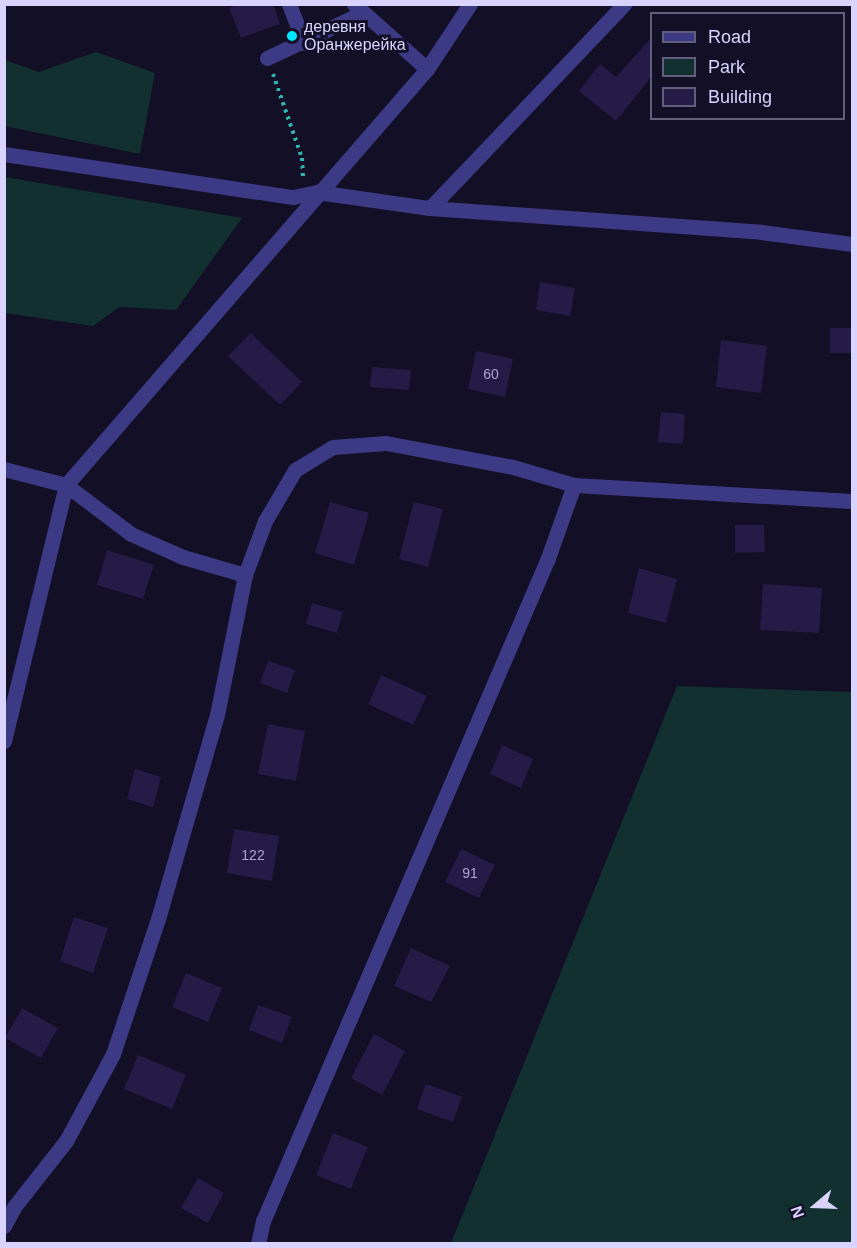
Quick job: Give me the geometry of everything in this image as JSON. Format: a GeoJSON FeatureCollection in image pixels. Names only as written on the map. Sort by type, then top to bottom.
{"type":"FeatureCollection","features":[{"type":"Feature","properties":{"kind":"street"},"geometry":{"type":"LineString","coordinates":[[289,4],[304,43]]}},
{"type":"Feature","properties":{"kind":"street"},"geometry":{"type":"LineString","coordinates":[[4,741],[66,485],[317,192],[427,69],[471,4]]}},
{"type":"Feature","properties":{"kind":"street"},"geometry":{"type":"LineString","coordinates":[[430,208],[624,4]]}},
{"type":"Feature","properties":{"kind":"street"},"geometry":{"type":"LineString","coordinates":[[267,58],[304,43],[358,9],[427,69]]}},
{"type":"Feature","properties":{"kind":"street"},"geometry":{"type":"LineString","coordinates":[[4,154],[293,197],[317,192],[430,208],[761,232],[852,244]]}},
{"type":"Feature","properties":{"kind":"street"},"geometry":{"type":"LineString","coordinates":[[4,1226],[9,1204],[66,1141],[113,1054],[158,920],[217,715],[245,575],[265,521],[296,470],[333,447],[386,443],[513,467],[574,485],[852,501]]}},
{"type":"Feature","properties":{"kind":"street"},"geometry":{"type":"LineString","coordinates":[[4,469],[66,485],[131,534],[183,557],[245,575]]}},
{"type":"Feature","properties":{"kind":"street"},"geometry":{"type":"LineString","coordinates":[[258,1244],[263,1221],[549,558],[574,485]]}},
{"type":"Feature","properties":{"kind":"path"},"geometry":{"type":"LineString","coordinates":[[267,58],[302,159]]}},
{"type":"Feature","properties":{"kind":"green space"},"geometry":{"type":"Polygon","coordinates":[[[96,52],[155,73],[140,154],[5,126],[5,60],[39,72],[96,52]]]}},
{"type":"Feature","properties":{"kind":"green space"},"geometry":{"type":"Polygon","coordinates":[[[5,177],[242,218],[176,310],[119,307],[93,326],[5,313],[5,177]]]}},
{"type":"Feature","properties":{"kind":"green space"},"geometry":{"type":"Polygon","coordinates":[[[677,686],[852,692],[852,1243],[451,1243],[677,686]]]}},
{"type":"Feature","properties":{"kind":"building"},"geometry":{"type":"Polygon","coordinates":[[[239,4],[273,4],[280,24],[241,38],[229,8],[239,4]]]}},
{"type":"Feature","properties":{"kind":"building"},"geometry":{"type":"Polygon","coordinates":[[[650,39],[650,78],[616,121],[579,91],[600,64],[616,77],[650,39]]]}},
{"type":"Feature","properties":{"kind":"building"},"geometry":{"type":"Polygon","coordinates":[[[540,282],[575,288],[570,316],[536,310],[540,282]]]}},
{"type":"Feature","properties":{"kind":"building"},"geometry":{"type":"Polygon","coordinates":[[[830,328],[852,328],[852,353],[830,353],[830,328]]]}},
{"type":"Feature","properties":{"kind":"building"},"geometry":{"type":"Polygon","coordinates":[[[251,333],[302,382],[280,405],[228,356],[251,333]]]}},
{"type":"Feature","properties":{"kind":"building"},"geometry":{"type":"Polygon","coordinates":[[[721,340],[767,346],[761,393],[716,387],[721,340]]]}},
{"type":"Feature","properties":{"kind":"building"},"geometry":{"type":"Polygon","coordinates":[[[476,351],[513,359],[505,397],[468,389],[476,351]]]}},
{"type":"Feature","properties":{"kind":"building"},"geometry":{"type":"Polygon","coordinates":[[[372,367],[411,370],[409,390],[370,387],[372,367]]]}},
{"type":"Feature","properties":{"kind":"building"},"geometry":{"type":"Polygon","coordinates":[[[661,412],[685,414],[683,444],[658,442],[661,412]]]}},
{"type":"Feature","properties":{"kind":"building"},"geometry":{"type":"Polygon","coordinates":[[[330,502],[369,513],[354,565],[315,553],[330,502]]]}},
{"type":"Feature","properties":{"kind":"building"},"geometry":{"type":"Polygon","coordinates":[[[414,502],[443,509],[428,567],[399,559],[414,502]]]}},
{"type":"Feature","properties":{"kind":"building"},"geometry":{"type":"Polygon","coordinates":[[[735,525],[764,525],[765,552],[735,553],[735,525]]]}},
{"type":"Feature","properties":{"kind":"building"},"geometry":{"type":"Polygon","coordinates":[[[107,550],[154,565],[143,599],[97,585],[107,550]]]}},
{"type":"Feature","properties":{"kind":"building"},"geometry":{"type":"Polygon","coordinates":[[[639,568],[677,579],[666,623],[628,613],[639,568]]]}},
{"type":"Feature","properties":{"kind":"building"},"geometry":{"type":"Polygon","coordinates":[[[763,584],[822,588],[819,633],[760,630],[763,584]]]}},
{"type":"Feature","properties":{"kind":"building"},"geometry":{"type":"Polygon","coordinates":[[[312,603],[343,612],[337,633],[306,624],[312,603]]]}},
{"type":"Feature","properties":{"kind":"building"},"geometry":{"type":"Polygon","coordinates":[[[268,661],[295,670],[287,693],[260,683],[268,661]]]}},
{"type":"Feature","properties":{"kind":"building"},"geometry":{"type":"Polygon","coordinates":[[[381,675],[427,696],[413,725],[368,704],[381,675]]]}},
{"type":"Feature","properties":{"kind":"building"},"geometry":{"type":"Polygon","coordinates":[[[268,724],[305,731],[296,781],[258,774],[268,724]]]}},
{"type":"Feature","properties":{"kind":"building"},"geometry":{"type":"Polygon","coordinates":[[[502,745],[533,759],[521,788],[490,774],[502,745]]]}},
{"type":"Feature","properties":{"kind":"building"},"geometry":{"type":"Polygon","coordinates":[[[135,769],[161,777],[153,807],[127,799],[135,769]]]}},
{"type":"Feature","properties":{"kind":"building"},"geometry":{"type":"Polygon","coordinates":[[[234,829],[279,836],[272,881],[227,873],[234,829]]]}},
{"type":"Feature","properties":{"kind":"building"},"geometry":{"type":"Polygon","coordinates":[[[461,849],[495,865],[479,898],[445,882],[461,849]]]}},
{"type":"Feature","properties":{"kind":"building"},"geometry":{"type":"Polygon","coordinates":[[[74,917],[108,928],[93,973],[60,961],[74,917]]]}},
{"type":"Feature","properties":{"kind":"building"},"geometry":{"type":"Polygon","coordinates":[[[411,948],[450,966],[431,1002],[394,986],[411,948]]]}},
{"type":"Feature","properties":{"kind":"building"},"geometry":{"type":"Polygon","coordinates":[[[186,973],[222,988],[208,1022],[172,1007],[186,973]]]}},
{"type":"Feature","properties":{"kind":"building"},"geometry":{"type":"Polygon","coordinates":[[[258,1005],[292,1017],[282,1043],[249,1030],[258,1005]]]}},
{"type":"Feature","properties":{"kind":"building"},"geometry":{"type":"Polygon","coordinates":[[[22,1008],[58,1028],[41,1058],[5,1038],[22,1008]]]}},
{"type":"Feature","properties":{"kind":"building"},"geometry":{"type":"Polygon","coordinates":[[[374,1034],[405,1051],[382,1095],[351,1078],[374,1034]]]}},
{"type":"Feature","properties":{"kind":"building"},"geometry":{"type":"Polygon","coordinates":[[[138,1055],[186,1075],[172,1109],[124,1089],[138,1055]]]}},
{"type":"Feature","properties":{"kind":"building"},"geometry":{"type":"Polygon","coordinates":[[[426,1084],[462,1097],[453,1122],[417,1109],[426,1084]]]}},
{"type":"Feature","properties":{"kind":"building"},"geometry":{"type":"Polygon","coordinates":[[[333,1133],[368,1147],[351,1189],[316,1175],[333,1133]]]}},
{"type":"Feature","properties":{"kind":"building"},"geometry":{"type":"Polygon","coordinates":[[[198,1178],[224,1193],[208,1223],[181,1208],[198,1178]]]}},
{"type":"Feature","properties":{"kind":"place","name":"деревня Оранжерейка"},"geometry":{"type":"Point","coordinates":[292,36]}}]}
